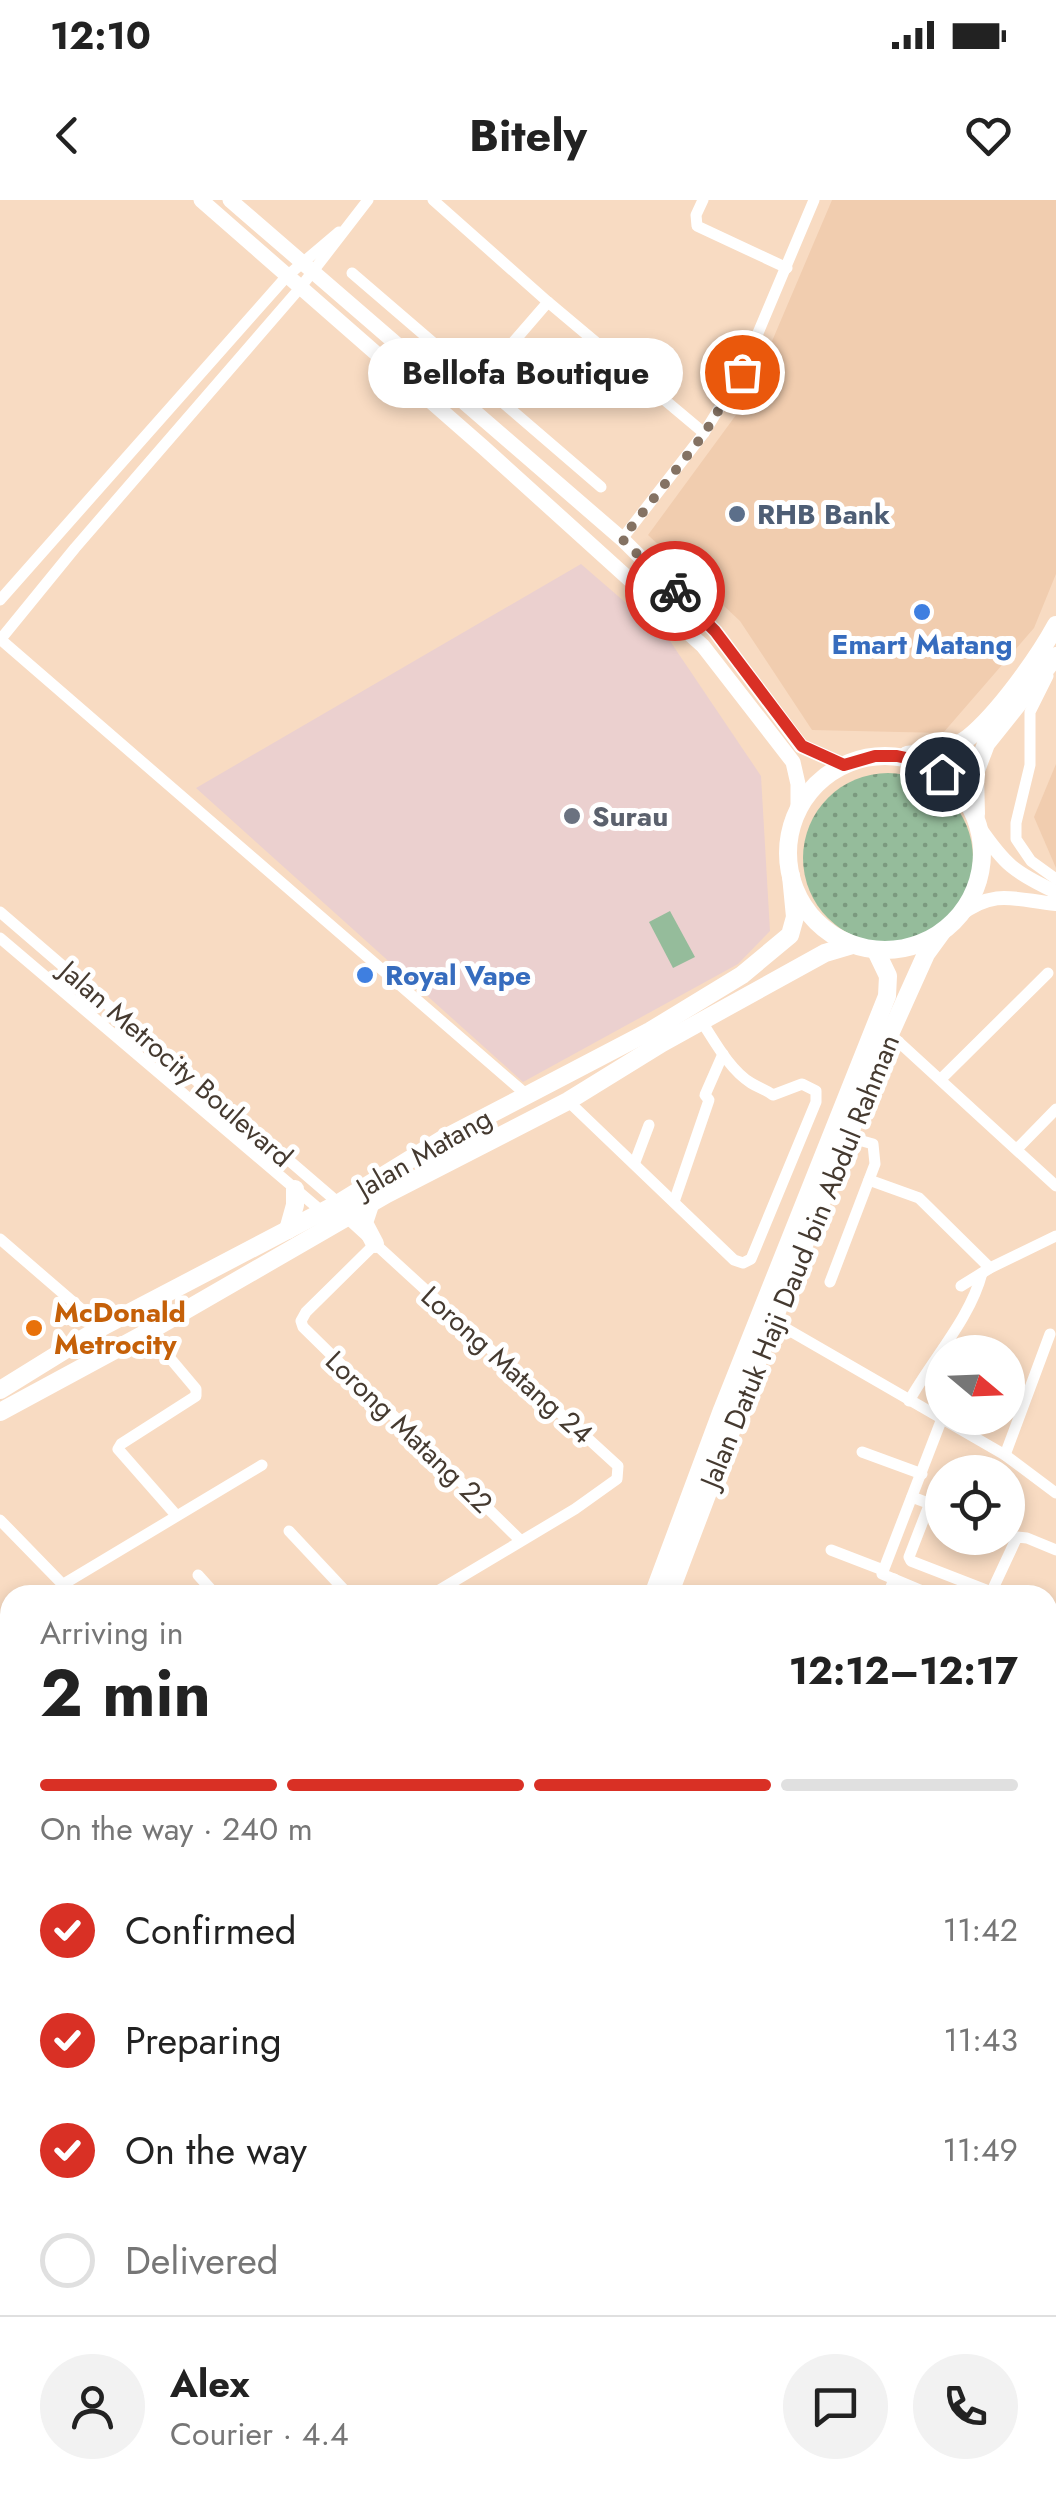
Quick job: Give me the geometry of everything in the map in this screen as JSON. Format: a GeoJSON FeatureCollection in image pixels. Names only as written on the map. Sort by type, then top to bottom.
{"type":"FeatureCollection","features":[{"type":"Feature","properties":{"kind":"main road"},"geometry":{"type":"LineString","coordinates":[[200,200],[704,646],[793,762],[798,811],[788,843],[790,876],[809,914],[824,930],[852,945],[876,950],[906,948],[942,932],[960,915],[980,873],[982,850],[975,773],[986,744],[1056,657]]}},
{"type":"Feature","properties":{"kind":"main road"},"geometry":{"type":"LineString","coordinates":[[230,200],[622,539],[715,631],[802,746],[844,765]]}},
{"type":"Feature","properties":{"kind":"main road"},"geometry":{"type":"LineString","coordinates":[[1012,690],[1056,625]]}},
{"type":"Feature","properties":{"kind":"main road"},"geometry":{"type":"LineString","coordinates":[[798,811],[817,784],[844,765],[875,756],[938,751],[968,738],[1034,670],[1056,639]]}},
{"type":"Feature","properties":{"kind":"main road"},"geometry":{"type":"LineString","coordinates":[[897,756],[916,760],[942,774],[962,794],[977,823]]}},
{"type":"Feature","properties":{"kind":"main road","name":"Jalan Matang"},"geometry":{"type":"LineString","coordinates":[[0,1412],[148,1332],[339,1215],[443,1138],[528,1096],[704,1000],[742,975],[790,935],[795,917],[790,876]]}},
{"type":"Feature","properties":{"kind":"main road","name":"Jalan Datuk Haji Daud bin Abdul Rahman"},"geometry":{"type":"LineString","coordinates":[[673,1585],[772,1321],[890,1034],[926,954],[942,932]]}},
{"type":"Feature","properties":{"kind":"main road","name":"Jalan Matang"},"geometry":{"type":"LineString","coordinates":[[0,1390],[102,1327],[288,1230],[370,1205],[568,1101],[825,953],[852,945]]}},
{"type":"Feature","properties":{"kind":"main road","name":"Jalan Datuk Haji Daud bin Abdul Rahman"},"geometry":{"type":"LineString","coordinates":[[657,1585],[887,996],[888,976],[876,950]]}},
{"type":"Feature","properties":{"kind":"main road"},"geometry":{"type":"LineString","coordinates":[[288,1230],[295,1189]]}},
{"type":"Feature","properties":{"kind":"main road"},"geometry":{"type":"LineString","coordinates":[[370,1205],[364,1224],[375,1244]]}},
{"type":"Feature","properties":{"kind":"street"},"geometry":{"type":"LineString","coordinates":[[0,600],[287,276],[307,267],[368,200]]}},
{"type":"Feature","properties":{"kind":"street"},"geometry":{"type":"LineString","coordinates":[[433,200],[704,434]]}},
{"type":"Feature","properties":{"kind":"street"},"geometry":{"type":"LineString","coordinates":[[703,200],[696,226],[787,268]]}},
{"type":"Feature","properties":{"kind":"street"},"geometry":{"type":"LineString","coordinates":[[622,539],[704,434],[742,372],[814,200]]}},
{"type":"Feature","properties":{"kind":"street"},"geometry":{"type":"LineString","coordinates":[[307,267],[300,288],[0,639],[528,1096]]}},
{"type":"Feature","properties":{"kind":"street"},"geometry":{"type":"LineString","coordinates":[[352,274],[601,487]]}},
{"type":"Feature","properties":{"kind":"street"},"geometry":{"type":"LineString","coordinates":[[478,383],[548,302]]}},
{"type":"Feature","properties":{"kind":"street"},"geometry":{"type":"LineString","coordinates":[[220,350],[234,364]]}},
{"type":"Feature","properties":{"kind":"street"},"geometry":{"type":"LineString","coordinates":[[1056,657],[1030,712],[1030,764],[1016,824],[1016,838],[1031,862],[1056,878]]}},
{"type":"Feature","properties":{"kind":"street"},"geometry":{"type":"LineString","coordinates":[[977,823],[1000,858],[1017,874],[1056,892]]}},
{"type":"Feature","properties":{"kind":"street"},"geometry":{"type":"LineString","coordinates":[[960,915],[978,901],[996,897],[1056,904]]}},
{"type":"Feature","properties":{"kind":"street","name":"Jalan Metrocity Boulevard"},"geometry":{"type":"LineString","coordinates":[[0,912],[226,1109],[339,1215]]}},
{"type":"Feature","properties":{"kind":"street","name":"Jalan Metrocity Boulevard"},"geometry":{"type":"LineString","coordinates":[[0,939],[295,1189],[339,1215]]}},
{"type":"Feature","properties":{"kind":"street"},"geometry":{"type":"LineString","coordinates":[[941,1079],[1048,972]]}},
{"type":"Feature","properties":{"kind":"street"},"geometry":{"type":"LineString","coordinates":[[568,1101],[734,1260],[743,1263],[750,1259],[816,1102],[816,1091],[802,1084],[773,1095],[752,1084],[723,1054],[702,1022]]}},
{"type":"Feature","properties":{"kind":"street"},"geometry":{"type":"LineString","coordinates":[[890,1034],[1056,1186]]}},
{"type":"Feature","properties":{"kind":"street"},"geometry":{"type":"LineString","coordinates":[[674,1200],[709,1100],[705,1096],[723,1054]]}},
{"type":"Feature","properties":{"kind":"street"},"geometry":{"type":"LineString","coordinates":[[214,1122],[226,1109]]}},
{"type":"Feature","properties":{"kind":"street"},"geometry":{"type":"LineString","coordinates":[[1017,1149],[1056,1109]]}},
{"type":"Feature","properties":{"kind":"street"},"geometry":{"type":"LineString","coordinates":[[634,1162],[649,1125]]}},
{"type":"Feature","properties":{"kind":"street"},"geometry":{"type":"LineString","coordinates":[[830,1282],[875,1164],[875,1147],[848,1137]]}},
{"type":"Feature","properties":{"kind":"street"},"geometry":{"type":"LineString","coordinates":[[869,1180],[919,1198],[986,1270]]}},
{"type":"Feature","properties":{"kind":"street","name":"Lorong Matang 24"},"geometry":{"type":"LineString","coordinates":[[339,1215],[618,1466],[617,1479],[520,1540]]}},
{"type":"Feature","properties":{"kind":"street"},"geometry":{"type":"LineString","coordinates":[[961,1286],[1056,1236]]}},
{"type":"Feature","properties":{"kind":"street"},"geometry":{"type":"LineString","coordinates":[[0,1239],[102,1327]]}},
{"type":"Feature","properties":{"kind":"street","name":"Lorong Matang 22"},"geometry":{"type":"LineString","coordinates":[[375,1244],[301,1321],[520,1540]]}},
{"type":"Feature","properties":{"kind":"street"},"geometry":{"type":"LineString","coordinates":[[910,1402],[930,1364],[966,1314],[986,1270]]}},
{"type":"Feature","properties":{"kind":"street"},"geometry":{"type":"LineString","coordinates":[[772,1321],[925,1411]]}},
{"type":"Feature","properties":{"kind":"street"},"geometry":{"type":"LineString","coordinates":[[148,1332],[196,1389],[196,1396],[118,1449],[176,1515]]}},
{"type":"Feature","properties":{"kind":"street"},"geometry":{"type":"LineString","coordinates":[[968,1435],[1006,1455],[1050,1334]]}},
{"type":"Feature","properties":{"kind":"street"},"geometry":{"type":"LineString","coordinates":[[908,1585],[884,1576],[884,1570],[936,1435]]}},
{"type":"Feature","properties":{"kind":"street"},"geometry":{"type":"LineString","coordinates":[[862,1452],[922,1474]]}},
{"type":"Feature","properties":{"kind":"street"},"geometry":{"type":"LineString","coordinates":[[0,1520],[62,1585],[262,1465]]}},
{"type":"Feature","properties":{"kind":"street"},"geometry":{"type":"LineString","coordinates":[[1025,1469],[1056,1493]]}},
{"type":"Feature","properties":{"kind":"street"},"geometry":{"type":"LineString","coordinates":[[912,1497],[928,1503],[928,1508],[909,1556],[911,1561],[970,1585]]}},
{"type":"Feature","properties":{"kind":"street"},"geometry":{"type":"LineString","coordinates":[[289,1531],[340,1585]]}},
{"type":"Feature","properties":{"kind":"street"},"geometry":{"type":"LineString","coordinates":[[994,1585],[1017,1538],[1028,1538],[1056,1550]]}},
{"type":"Feature","properties":{"kind":"street"},"geometry":{"type":"LineString","coordinates":[[448,1585],[520,1540]]}},
{"type":"Feature","properties":{"kind":"street"},"geometry":{"type":"LineString","coordinates":[[832,1550],[884,1570]]}},
{"type":"Feature","properties":{"kind":"street"},"geometry":{"type":"LineString","coordinates":[[198,1576],[207,1585]]}},
{"type":"Feature","properties":{"kind":"street"},"geometry":{"type":"LineString","coordinates":[[892,1585],[894,1579]]}},
{"type":"Feature","properties":{"kind":"shaded area"},"geometry":{"type":"Polygon","coordinates":[[[832,200],[1056,200],[1056,574],[1034,628],[943,733],[812,730],[740,621],[648,535],[747,400],[832,200]]]}},
{"type":"Feature","properties":{"kind":"shaded area"},"geometry":{"type":"Polygon","coordinates":[[[581,564],[670,641],[761,776],[770,931],[738,964],[523,1082],[196,788],[581,564]]]}},
{"type":"Feature","properties":{"kind":"shaded area"},"geometry":{"type":"Polygon","coordinates":[[[1056,764],[1056,868],[1034,817],[1056,764]]]}},
{"type":"Feature","properties":{"kind":"green space"},"geometry":{"type":"Polygon","coordinates":[[[888,773],[921,779],[948,798],[967,825],[973,858],[967,891],[948,918],[921,937],[888,943],[855,937],[828,918],[809,891],[803,858],[809,825],[828,798],[855,779],[888,773]]]}},
{"type":"Feature","properties":{"kind":"green space"},"geometry":{"type":"Polygon","coordinates":[[[670,911],[695,957],[673,968],[649,922],[670,911]]]}},
{"type":"Feature","properties":{"kind":"way so far"},"geometry":{"type":"LineString","coordinates":[[675,591],[622,539],[704,434],[742,372]]}},
{"type":"Feature","properties":{"kind":"place","name":"Bellofa Boutique"},"geometry":{"type":"Point","coordinates":[742,372]}},
{"type":"Feature","properties":{"kind":"place","name":"RHB Bank"},"geometry":{"type":"Point","coordinates":[737,514]}},
{"type":"Feature","properties":{"kind":"place","name":"Emart Matang"},"geometry":{"type":"Point","coordinates":[922,612]}},
{"type":"Feature","properties":{"kind":"place","name":"Surau"},"geometry":{"type":"Point","coordinates":[572,816]}},
{"type":"Feature","properties":{"kind":"place","name":"Royal Vape"},"geometry":{"type":"Point","coordinates":[365,975]}},
{"type":"Feature","properties":{"kind":"place","name":"McDonald Metrocity"},"geometry":{"type":"Point","coordinates":[34,1328]}},
{"type":"Feature","properties":{"kind":"route"},"geometry":{"type":"LineString","coordinates":[[675,591],[715,631],[802,746],[844,765],[875,756],[897,756],[916,760],[942,774]]}}]}
